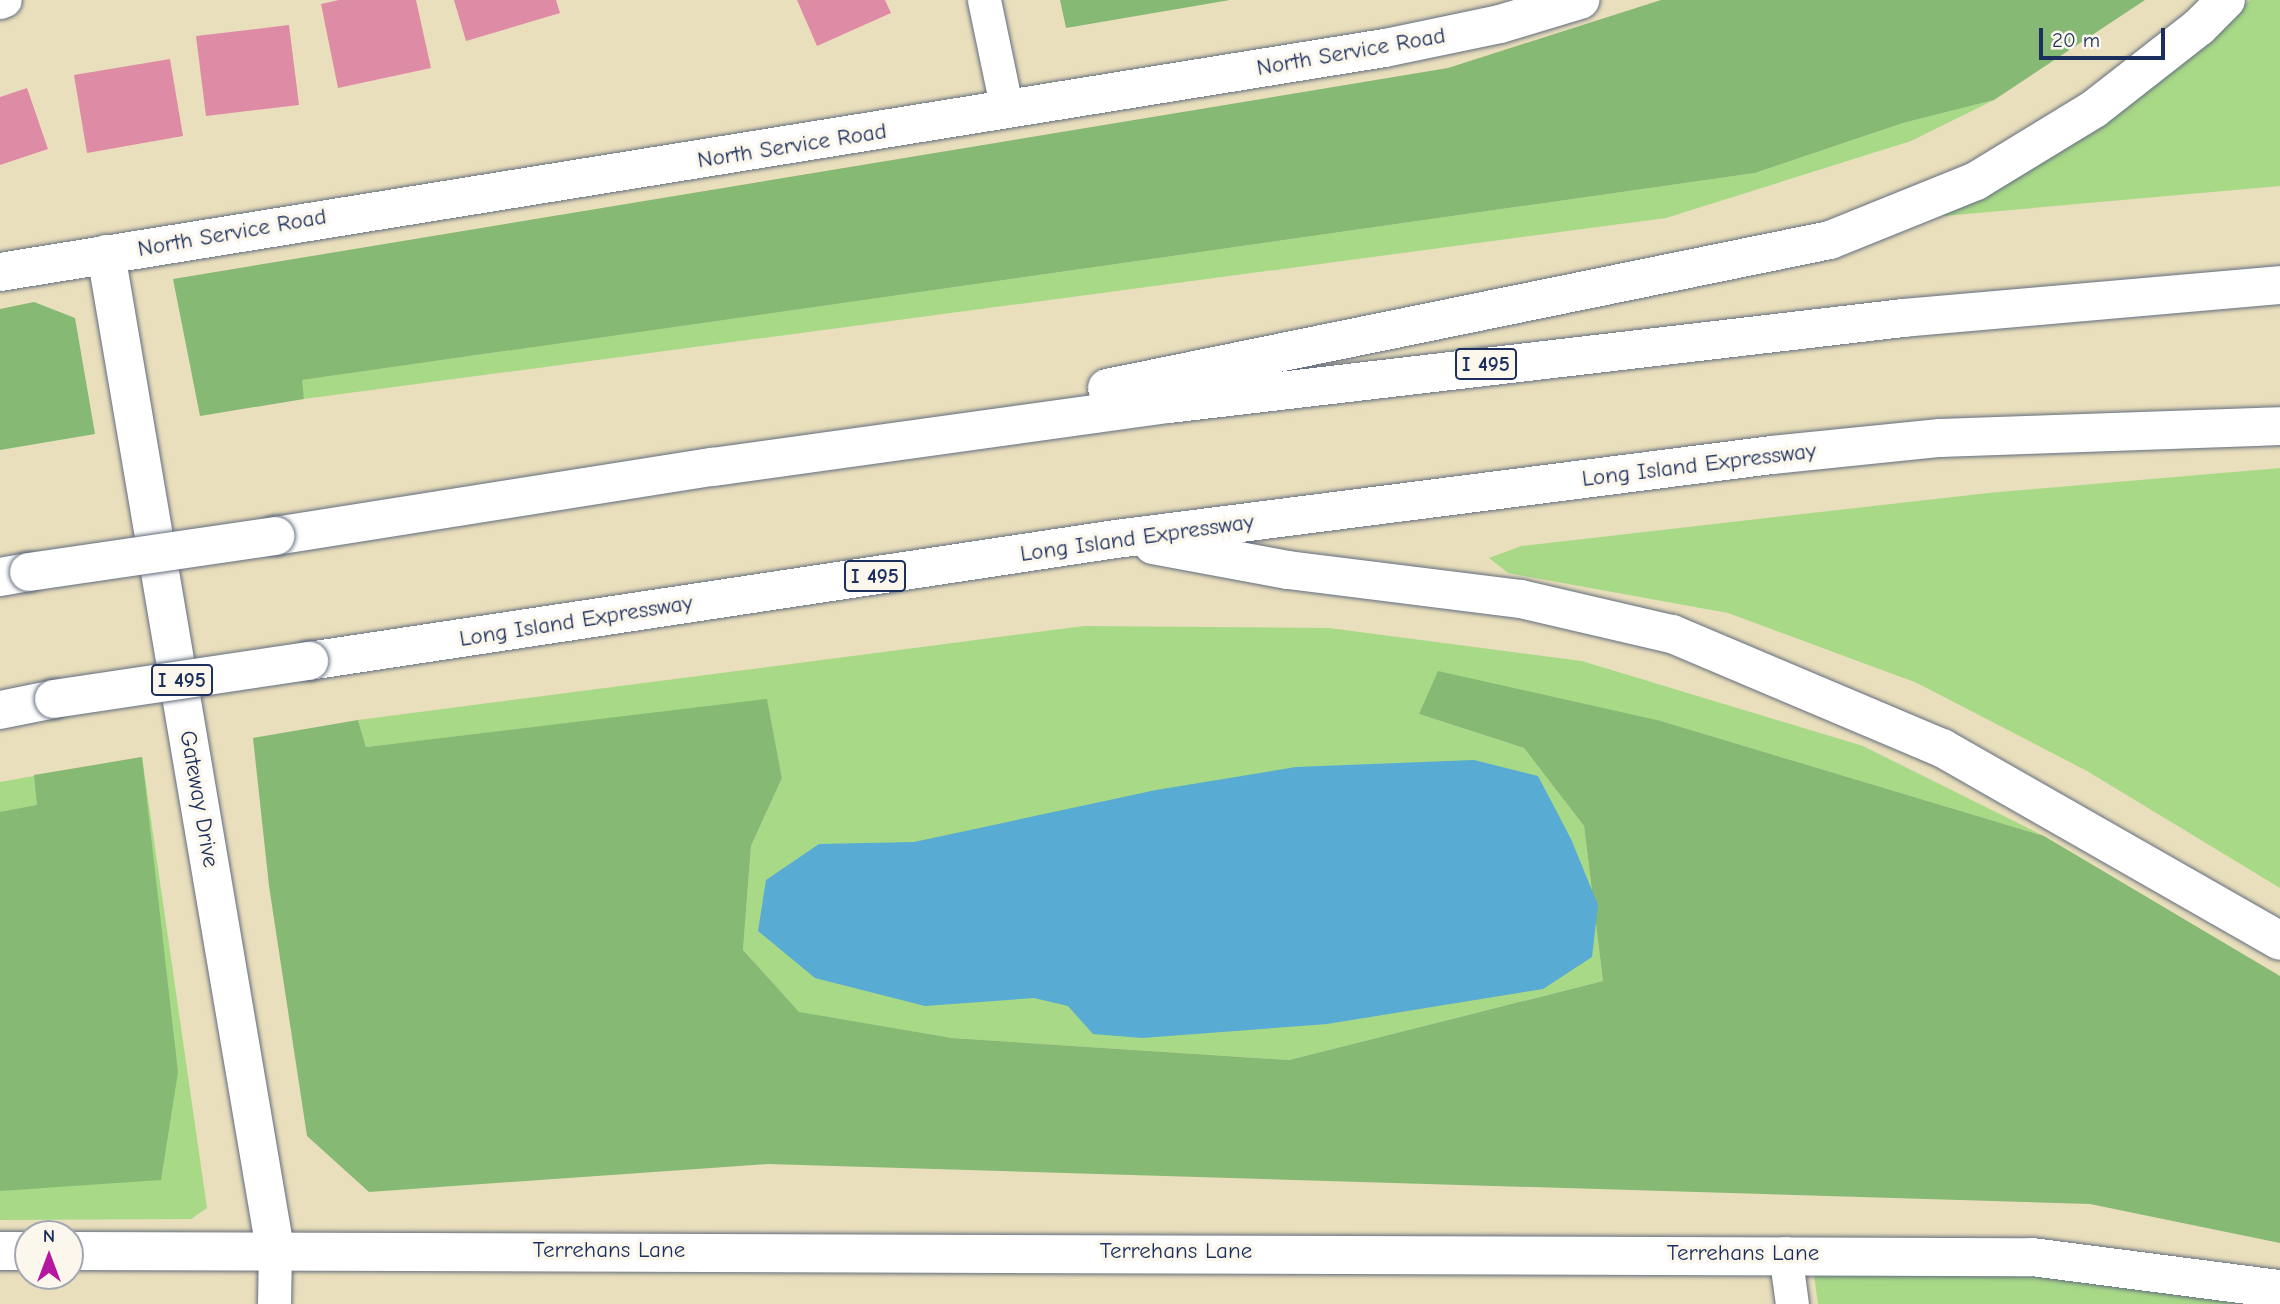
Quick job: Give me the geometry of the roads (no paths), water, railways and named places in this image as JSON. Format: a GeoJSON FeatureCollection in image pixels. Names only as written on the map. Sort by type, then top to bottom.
{"type":"FeatureCollection","features":[{"type":"Feature","properties":{"kind":"main road","name":"North Service Road"},"geometry":{"type":"LineString","coordinates":[[0,272],[1385,48],[1500,24],[1580,0]]}},
{"type":"Feature","properties":{"kind":"main road"},"geometry":{"type":"LineString","coordinates":[[713,467],[1830,240],[1976,181],[2094,109],[2199,27],[2226,0]]}},
{"type":"Feature","properties":{"kind":"main road","name":"Gateway Drive"},"geometry":{"type":"LineString","coordinates":[[106,254],[275,1249]]}},
{"type":"Feature","properties":{"kind":"main road","name":"I 495"},"geometry":{"type":"LineString","coordinates":[[14,575],[713,467],[1570,354],[2272,285]]}},
{"type":"Feature","properties":{"kind":"main road","name":"Long Island Expressway"},"geometry":{"type":"LineString","coordinates":[[0,710],[54,699],[1116,539],[1914,440],[2276,427]]}},
{"type":"Feature","properties":{"kind":"main road"},"geometry":{"type":"LineString","coordinates":[[1116,539],[1288,570],[1521,599],[1672,634],[1942,748],[2280,941]]}},
{"type":"Feature","properties":{"kind":"main road","name":"Terrehans Lane"},"geometry":{"type":"LineString","coordinates":[[84,1251],[275,1249],[2032,1256],[2280,1289]]}},
{"type":"Feature","properties":{"kind":"street"},"geometry":{"type":"LineString","coordinates":[[0,2],[5,0]]}},
{"type":"Feature","properties":{"kind":"street"},"geometry":{"type":"LineString","coordinates":[[984,0],[1007,110]]}},
{"type":"Feature","properties":{"kind":"street","name":"Gateway Drive"},"geometry":{"type":"LineString","coordinates":[[274,1304],[275,1249]]}},
{"type":"Feature","properties":{"kind":"street"},"geometry":{"type":"LineString","coordinates":[[1785,1253],[1792,1304]]}},
{"type":"Feature","properties":{"kind":"water"},"geometry":{"type":"Polygon","coordinates":[[[1474,760],[1538,776],[1571,839],[1598,905],[1592,957],[1543,989],[1327,1024],[1142,1038],[1093,1034],[1068,1006],[1034,998],[925,1006],[815,978],[758,931],[766,880],[819,844],[914,842],[1156,790],[1296,767],[1474,760]]]}}]}
